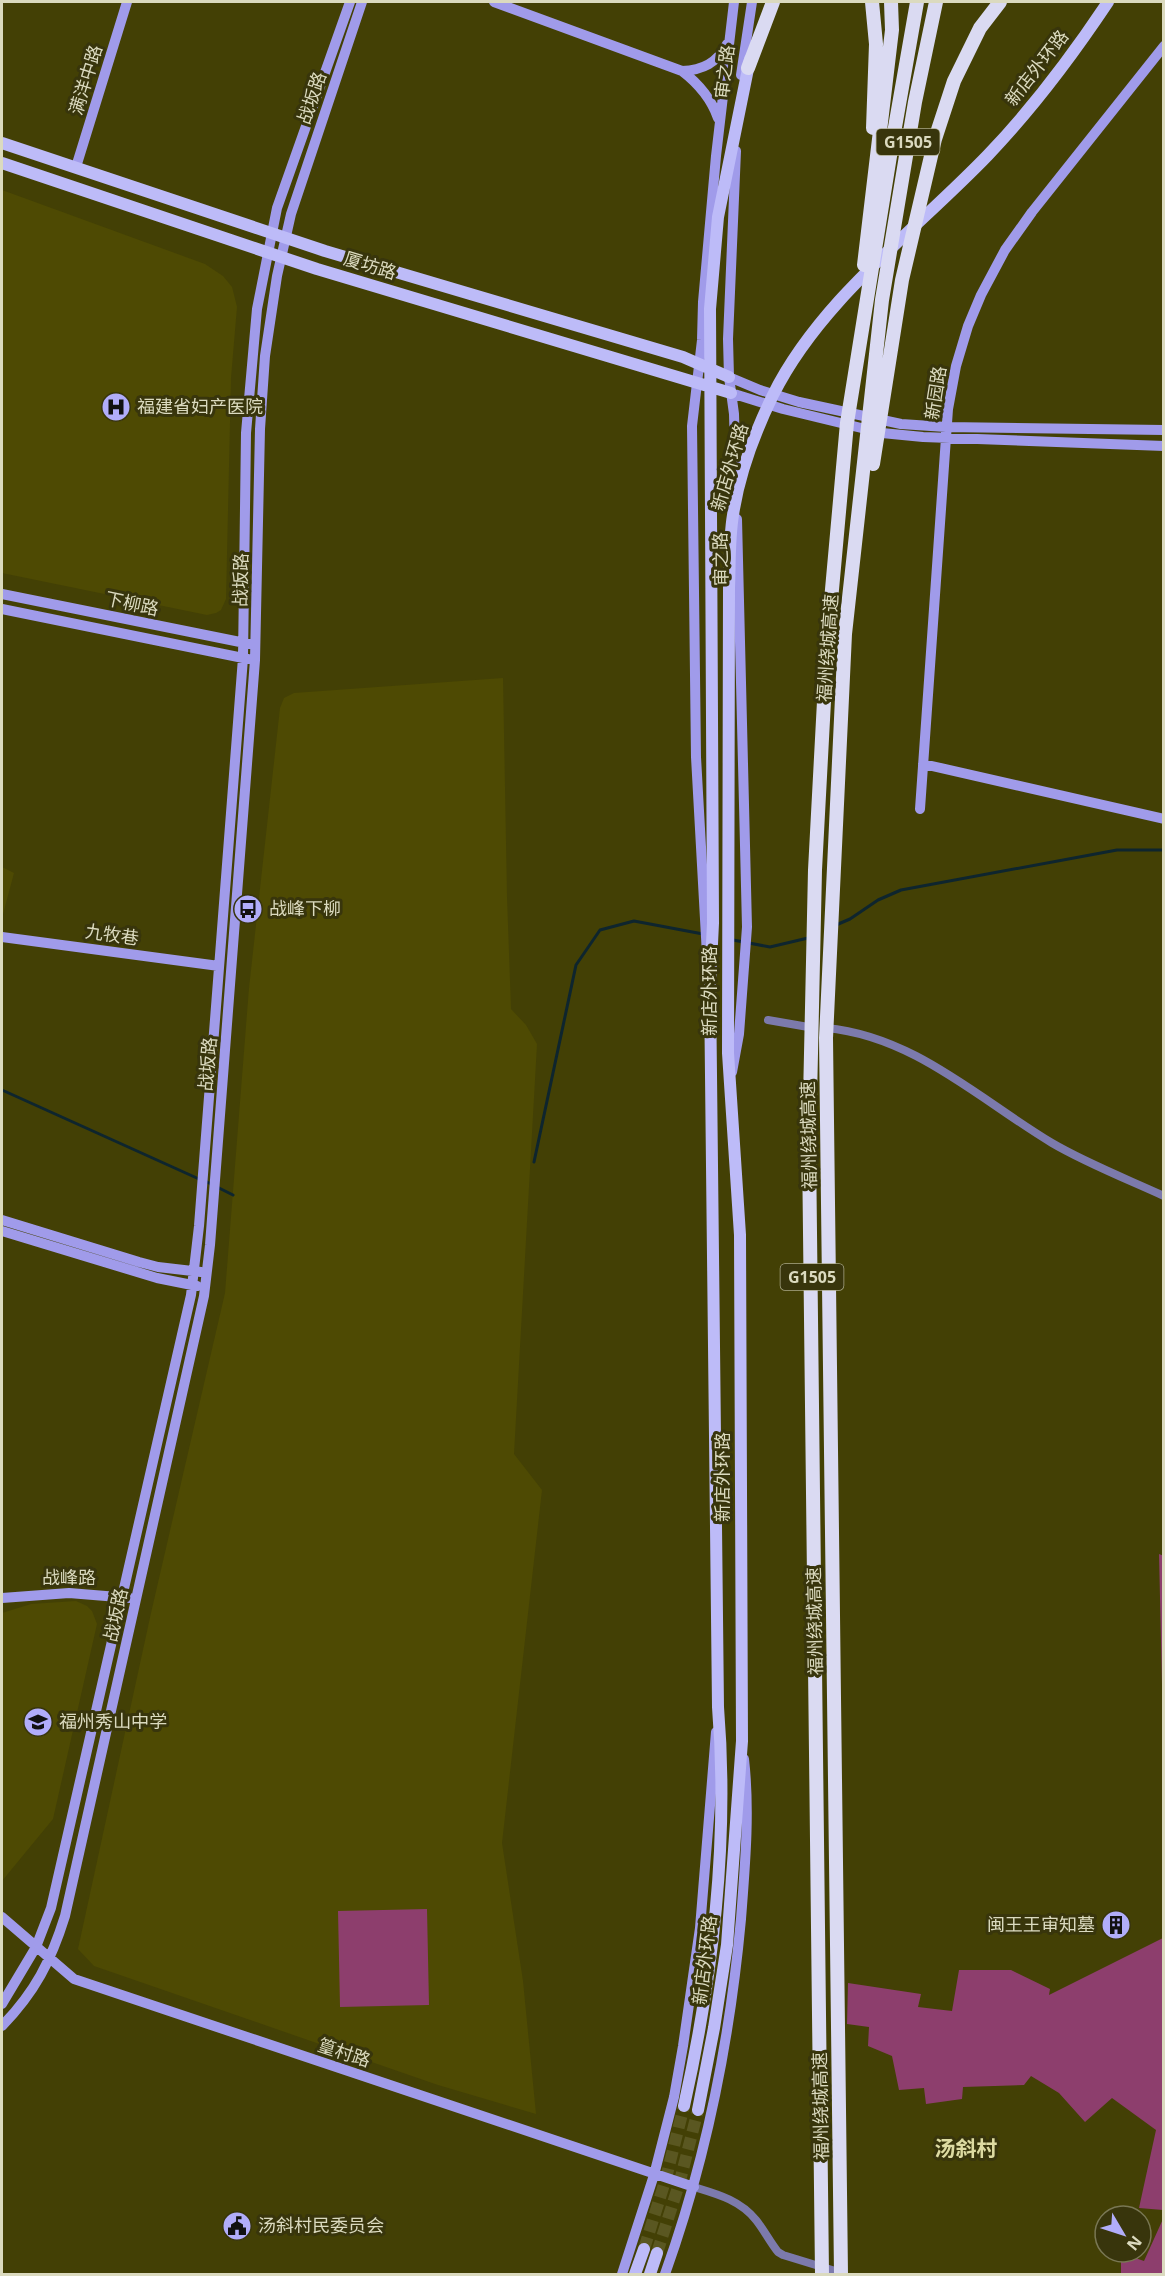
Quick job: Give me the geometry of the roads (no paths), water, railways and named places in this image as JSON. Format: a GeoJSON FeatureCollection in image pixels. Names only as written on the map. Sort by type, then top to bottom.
{"type":"FeatureCollection","features":[{"type":"Feature","properties":{"kind":"highway"},"geometry":{"type":"LineString","coordinates":[[748,68],[773,2]]}},
{"type":"Feature","properties":{"kind":"highway"},"geometry":{"type":"LineString","coordinates":[[866,282],[876,44],[872,2]]}},
{"type":"Feature","properties":{"kind":"highway"},"geometry":{"type":"LineString","coordinates":[[871,199],[892,30],[891,2]]}},
{"type":"Feature","properties":{"kind":"highway","name":"福州绕城高速"},"geometry":{"type":"LineString","coordinates":[[822,2274],[810,1041],[815,870],[827,645],[848,423],[866,282],[917,2]]}},
{"type":"Feature","properties":{"kind":"highway","name":"福州绕城高速"},"geometry":{"type":"LineString","coordinates":[[841,2274],[826,1038],[845,634],[885,284],[915,102],[936,2]]}},
{"type":"Feature","properties":{"kind":"highway"},"geometry":{"type":"LineString","coordinates":[[845,634],[901,285],[935,139],[954,81],[980,28],[1000,2]]}},
{"type":"Feature","properties":{"kind":"main road","name":"满洋中路"},"geometry":{"type":"LineString","coordinates":[[76,167],[127,2]]}},
{"type":"Feature","properties":{"kind":"main road","name":"战坂路"},"geometry":{"type":"LineString","coordinates":[[2,2004],[36,1947],[54,1895],[124,1597],[193,1286],[243,658],[247,417],[257,309],[271,233],[282,192],[350,2]]}},
{"type":"Feature","properties":{"kind":"main road","name":"战坂路"},"geometry":{"type":"LineString","coordinates":[[2,2026],[28,1996],[50,1959],[71,1892],[205,1288],[256,645],[262,395],[267,345],[281,257],[296,197],[362,2]]}},
{"type":"Feature","properties":{"kind":"main road"},"geometry":{"type":"LineString","coordinates":[[494,2],[682,71],[694,80],[707,95],[720,122]]}},
{"type":"Feature","properties":{"kind":"main road","name":"审之路"},"geometry":{"type":"LineString","coordinates":[[710,950],[705,921],[696,757],[692,426],[699,382],[703,302],[720,122],[735,2]]}},
{"type":"Feature","properties":{"kind":"main road","name":"审之路"},"geometry":{"type":"LineString","coordinates":[[730,1081],[739,1034],[747,927],[734,414],[729,377],[728,339],[737,108],[752,2]]}},
{"type":"Feature","properties":{"kind":"main road","name":"新店外环路"},"geometry":{"type":"LineString","coordinates":[[684,2106],[703,2011],[712,1942],[722,1808],[722,1756],[718,1707],[710,984],[710,309],[718,217],[748,68],[768,2]]}},
{"type":"Feature","properties":{"kind":"main road","name":"新店外环路"},"geometry":{"type":"LineString","coordinates":[[698,2110],[727,1945],[742,1741],[740,1234],[728,1053],[729,588],[733,515],[750,449],[774,393],[801,350],[832,309],[1001,140],[1076,49],[1108,2]]}},
{"type":"Feature","properties":{"kind":"main road"},"geometry":{"type":"LineString","coordinates":[[682,71],[698,69],[714,62],[730,39]]}},
{"type":"Feature","properties":{"kind":"main road","name":"新园路"},"geometry":{"type":"LineString","coordinates":[[920,809],[946,432],[950,393],[962,344],[974,310],[1005,250],[1032,212],[1162,52]]}},
{"type":"Feature","properties":{"kind":"main road","name":"厦坊路"},"geometry":{"type":"LineString","coordinates":[[2,143],[285,238],[683,357],[729,377]]}},
{"type":"Feature","properties":{"kind":"main road","name":"厦坊路"},"geometry":{"type":"LineString","coordinates":[[2,163],[267,253],[731,393]]}},
{"type":"Feature","properties":{"kind":"main road"},"geometry":{"type":"LineString","coordinates":[[729,377],[778,395],[856,415],[946,432],[1164,446]]}},
{"type":"Feature","properties":{"kind":"main road"},"geometry":{"type":"LineString","coordinates":[[731,393],[783,409],[882,433],[1164,430]]}},
{"type":"Feature","properties":{"kind":"main road","name":"下柳路"},"geometry":{"type":"LineString","coordinates":[[2,594],[256,645]]}},
{"type":"Feature","properties":{"kind":"main road","name":"下柳路"},"geometry":{"type":"LineString","coordinates":[[2,609],[255,660]]}},
{"type":"Feature","properties":{"kind":"main road"},"geometry":{"type":"LineString","coordinates":[[923,764],[1164,819]]}},
{"type":"Feature","properties":{"kind":"main road","name":"九牧巷"},"geometry":{"type":"LineString","coordinates":[[2,937],[219,966]]}},
{"type":"Feature","properties":{"kind":"main road"},"geometry":{"type":"LineString","coordinates":[[2,1220],[158,1267],[207,1273]]}},
{"type":"Feature","properties":{"kind":"main road"},"geometry":{"type":"LineString","coordinates":[[2,1231],[157,1278],[205,1288]]}},
{"type":"Feature","properties":{"kind":"main road","name":"战峰路"},"geometry":{"type":"LineString","coordinates":[[2,1598],[69,1593],[136,1599]]}},
{"type":"Feature","properties":{"kind":"main road"},"geometry":{"type":"LineString","coordinates":[[622,2274],[654,2175],[674,2097],[696,1968],[708,1854],[713,1751],[718,1707]]}},
{"type":"Feature","properties":{"kind":"main road"},"geometry":{"type":"LineString","coordinates":[[665,2274],[693,2187],[716,2091],[736,1966],[746,1861],[746,1781],[742,1741]]}},
{"type":"Feature","properties":{"kind":"main road","name":"篁村路"},"geometry":{"type":"LineString","coordinates":[[2,1917],[74,1979],[693,2187]]}},
{"type":"Feature","properties":{"kind":"main road"},"geometry":{"type":"LineString","coordinates":[[635,2274],[644,2249]]}},
{"type":"Feature","properties":{"kind":"main road"},"geometry":{"type":"LineString","coordinates":[[650,2274],[657,2253]]}},
{"type":"Feature","properties":{"kind":"street"},"geometry":{"type":"LineString","coordinates":[[768,1020],[805,1027],[841,1030],[910,1052],[945,1072],[1055,1145],[1164,1196]]}},
{"type":"Feature","properties":{"kind":"street"},"geometry":{"type":"LineString","coordinates":[[693,2187],[726,2197],[744,2208],[778,2252],[783,2255],[846,2274]]}},
{"type":"Feature","properties":{"kind":"waterway"},"geometry":{"type":"LineString","coordinates":[[836,925],[850,919],[878,900],[901,890],[1117,850],[1164,850]]}},
{"type":"Feature","properties":{"kind":"waterway"},"geometry":{"type":"LineString","coordinates":[[534,1162],[576,965],[600,930],[634,921],[703,934]]}},
{"type":"Feature","properties":{"kind":"waterway"},"geometry":{"type":"LineString","coordinates":[[733,940],[770,947],[808,938]]}},
{"type":"Feature","properties":{"kind":"waterway"},"geometry":{"type":"LineString","coordinates":[[2,1090],[199,1179]]}},
{"type":"Feature","properties":{"kind":"waterway"},"geometry":{"type":"LineString","coordinates":[[205,1181],[233,1195]]}},
{"type":"Feature","properties":{"kind":"tunnel"},"geometry":{"type":"LineString","coordinates":[[644,2249],[666,2178],[684,2106]]}},
{"type":"Feature","properties":{"kind":"tunnel"},"geometry":{"type":"LineString","coordinates":[[657,2253],[680,2181],[698,2110]]}},
{"type":"Feature","properties":{"kind":"place","name":"福建省妇产医院"},"geometry":{"type":"Point","coordinates":[116,407]}},
{"type":"Feature","properties":{"kind":"place","name":"战峰下柳"},"geometry":{"type":"Point","coordinates":[248,909]}},
{"type":"Feature","properties":{"kind":"place","name":"福州秀山中学"},"geometry":{"type":"Point","coordinates":[38,1722]}},
{"type":"Feature","properties":{"kind":"place","name":"闽王王审知墓"},"geometry":{"type":"Point","coordinates":[1116,1925]}},
{"type":"Feature","properties":{"kind":"place","name":"汤斜村民委员会"},"geometry":{"type":"Point","coordinates":[237,2226]}},
{"type":"Feature","properties":{"kind":"district","name":"汤斜村"},"geometry":{"type":"Point","coordinates":[966,2149]}}]}
